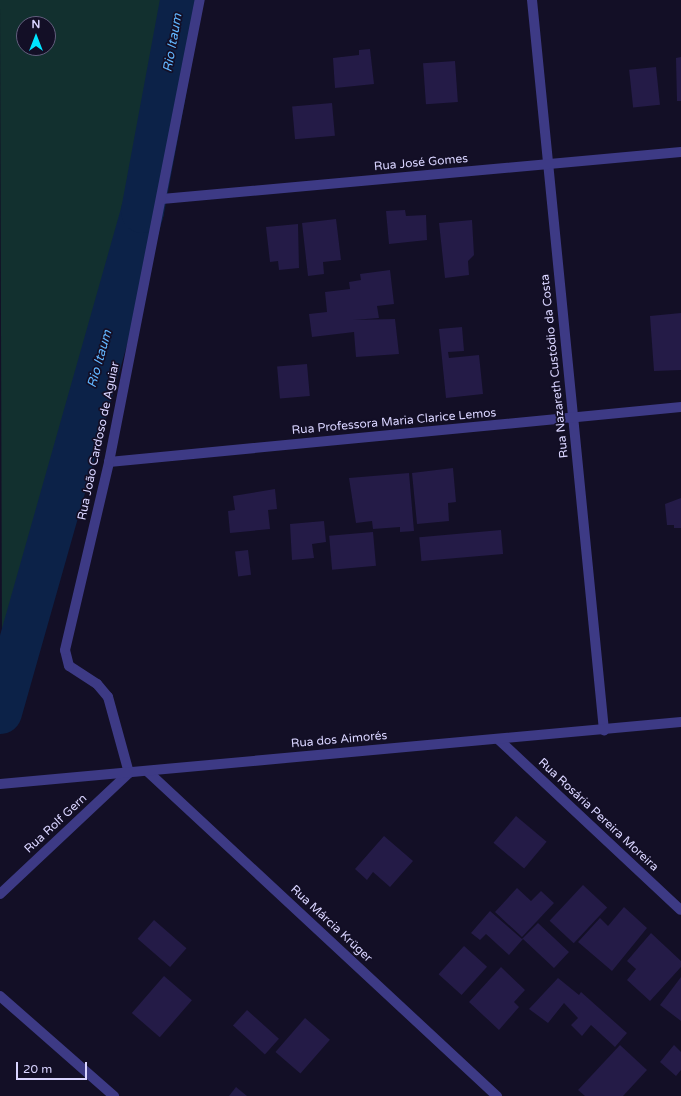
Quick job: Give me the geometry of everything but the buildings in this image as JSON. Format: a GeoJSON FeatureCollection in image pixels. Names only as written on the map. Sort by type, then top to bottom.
{"type":"FeatureCollection","features":[{"type":"Feature","properties":{"kind":"street","name":"Rua João Cardoso de Aguiar"},"geometry":{"type":"LineString","coordinates":[[129,773],[108,697],[97,684],[69,666],[65,650],[109,462],[200,0]]}},
{"type":"Feature","properties":{"kind":"street","name":"Rua Nazareth Custódio da Costa"},"geometry":{"type":"LineString","coordinates":[[532,0],[604,730]]}},
{"type":"Feature","properties":{"kind":"street","name":"Rua José Gomes"},"geometry":{"type":"LineString","coordinates":[[162,199],[681,152]]}},
{"type":"Feature","properties":{"kind":"street","name":"Rua Professora Maria Clarice Lemos"},"geometry":{"type":"LineString","coordinates":[[109,462],[681,407]]}},
{"type":"Feature","properties":{"kind":"street","name":"Rua dos Aimorés"},"geometry":{"type":"LineString","coordinates":[[0,784],[681,722]]}},
{"type":"Feature","properties":{"kind":"street","name":"Rua Rosária Pereira Moreira"},"geometry":{"type":"LineString","coordinates":[[498,739],[681,910]]}},
{"type":"Feature","properties":{"kind":"street","name":"Rua Márcia Krüger"},"geometry":{"type":"LineString","coordinates":[[147,771],[497,1096]]}},
{"type":"Feature","properties":{"kind":"street","name":"Rua Rolf Gern"},"geometry":{"type":"LineString","coordinates":[[0,894],[129,773]]}},
{"type":"Feature","properties":{"kind":"street"},"geometry":{"type":"LineString","coordinates":[[0,996],[114,1096]]}},
{"type":"Feature","properties":{"kind":"green space"},"geometry":{"type":"Polygon","coordinates":[[[0,0],[170,0],[139,166],[101,331],[26,586],[16,590],[2,651],[0,0]]]}},
{"type":"Feature","properties":{"kind":"waterway","name":"Rio Itaum"},"geometry":{"type":"LineString","coordinates":[[0,712],[142,211],[181,0]]}}]}
